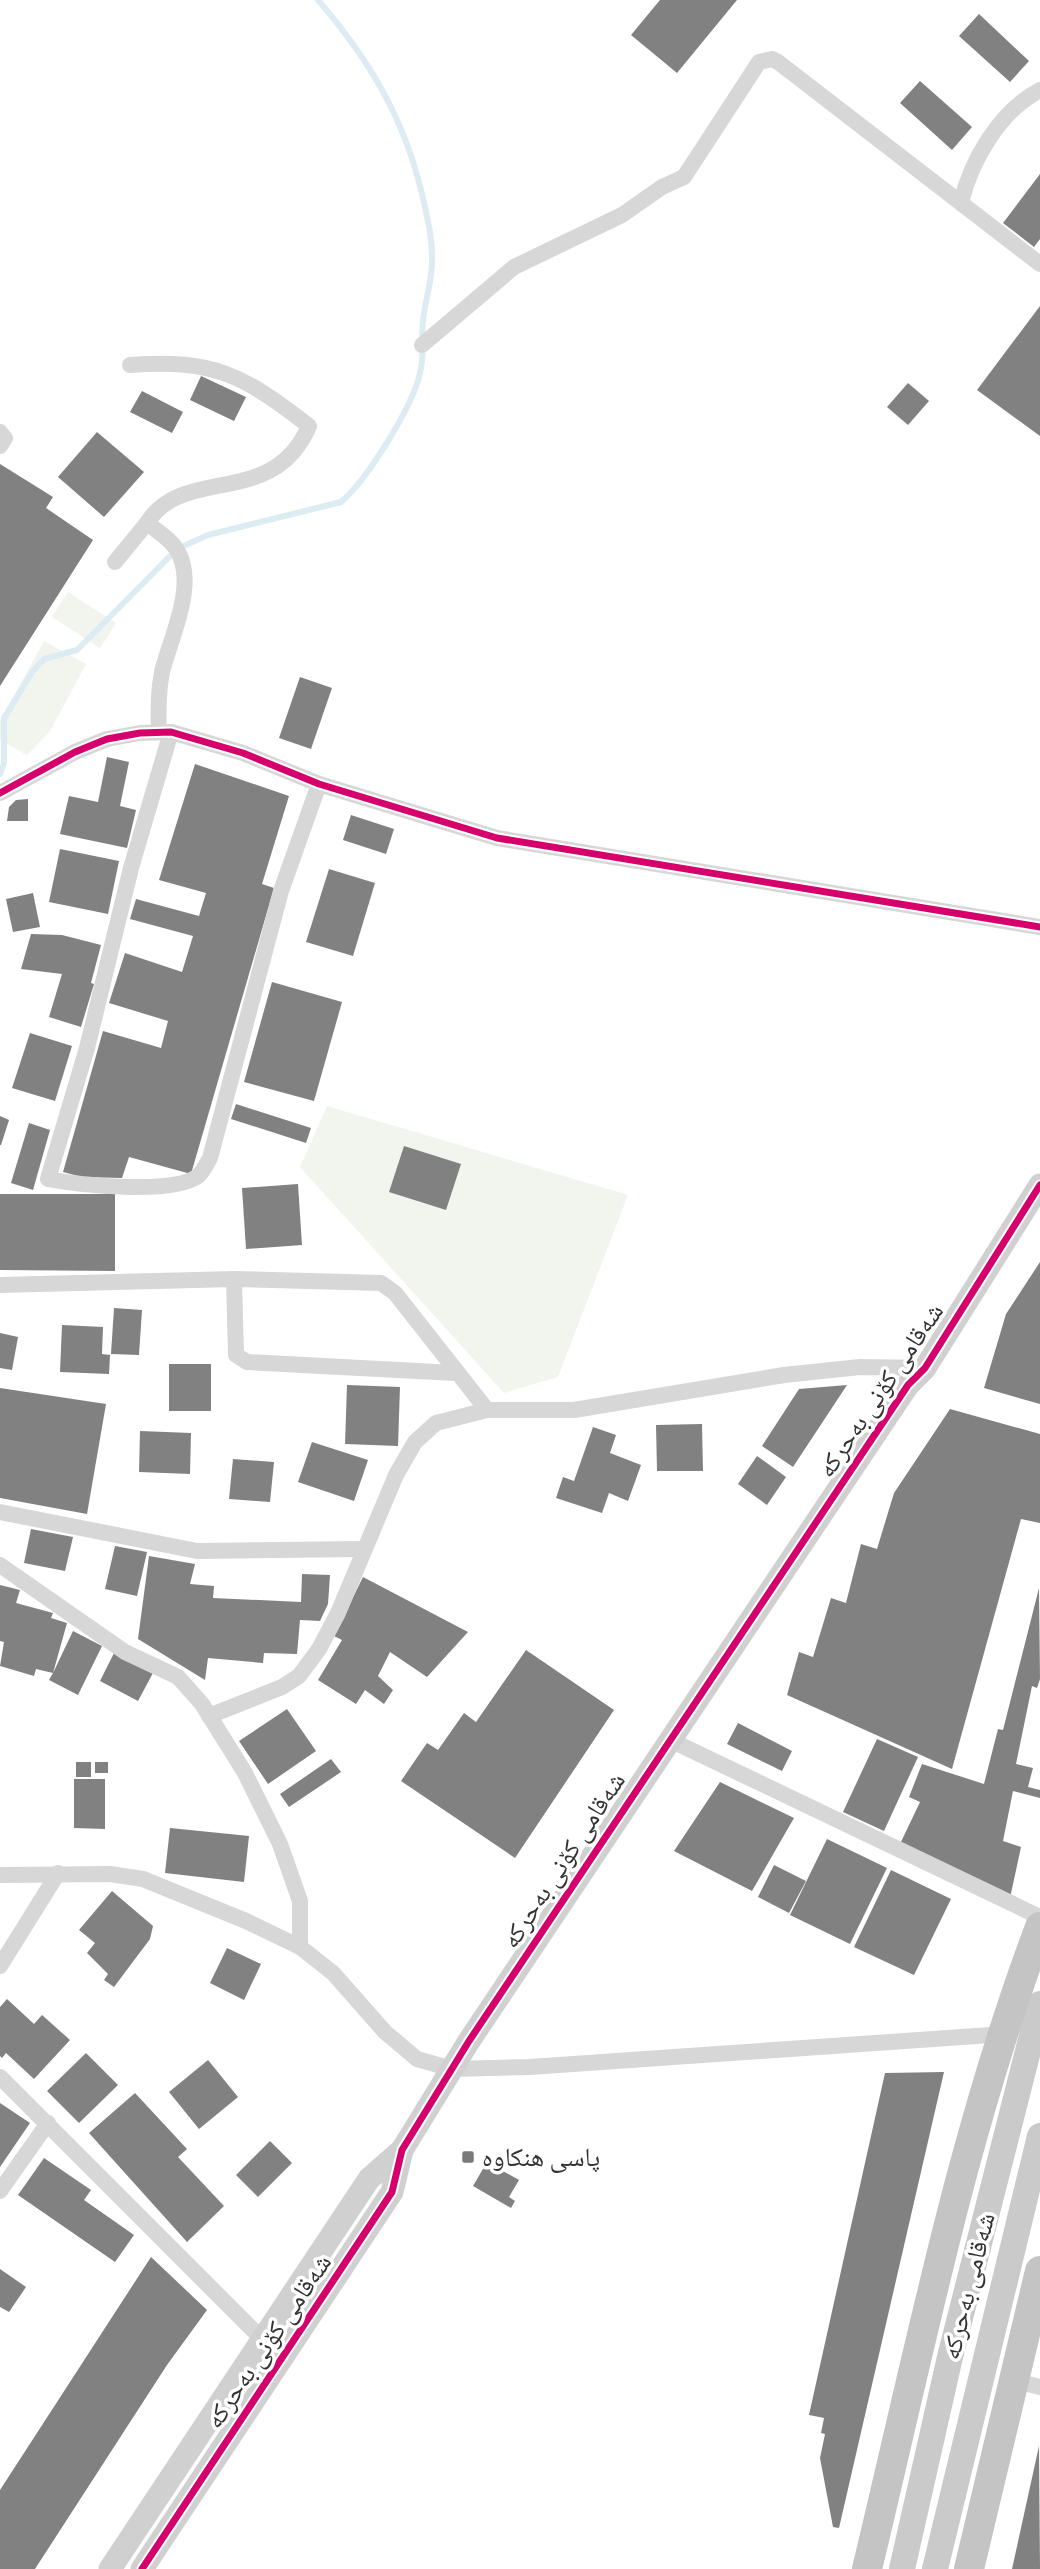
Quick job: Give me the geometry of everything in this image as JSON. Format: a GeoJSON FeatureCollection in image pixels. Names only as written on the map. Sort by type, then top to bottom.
{"type":"FeatureCollection","features":[{"type":"Feature","properties":{"kind":"highway"},"geometry":{"type":"LineString","coordinates":[[867,2569],[961,2182],[1040,1927]]}},
{"type":"Feature","properties":{"kind":"highway"},"geometry":{"type":"LineString","coordinates":[[969,2569],[1027,2384],[1040,2271]]}},
{"type":"Feature","properties":{"kind":"main road","name":"شەقامی بەحرکە"},"geometry":{"type":"LineString","coordinates":[[902,2569],[950,2357],[1040,2004]]}},
{"type":"Feature","properties":{"kind":"main road","name":"شەقامی بەحرکە"},"geometry":{"type":"LineString","coordinates":[[935,2569],[1040,2136]]}},
{"type":"Feature","properties":{"kind":"street"},"geometry":{"type":"LineString","coordinates":[[422,345],[514,267],[622,215],[662,187],[684,177],[759,62],[765,59],[778,62],[1040,264]]}},
{"type":"Feature","properties":{"kind":"street"},"geometry":{"type":"LineString","coordinates":[[961,202],[970,171],[989,139],[1017,108],[1040,90]]}},
{"type":"Feature","properties":{"kind":"street"},"geometry":{"type":"LineString","coordinates":[[115,562],[155,510],[172,499],[264,475],[278,468],[296,451],[309,426],[266,393],[215,370],[176,362],[130,365]]}},
{"type":"Feature","properties":{"kind":"street"},"geometry":{"type":"LineString","coordinates":[[0,432],[5,438],[0,446]]}},
{"type":"Feature","properties":{"kind":"street"},"geometry":{"type":"LineString","coordinates":[[147,523],[179,553],[183,604],[162,674],[158,701],[165,732],[87,1048],[48,1179],[88,1186],[175,1184],[198,1176],[210,1158],[281,891],[319,785]]}},
{"type":"Feature","properties":{"kind":"street"},"geometry":{"type":"LineString","coordinates":[[0,793],[75,752],[107,739],[165,732],[243,753],[319,785],[497,838],[1040,927]]}},
{"type":"Feature","properties":{"kind":"street","name":"شەقامی کۆنی بەحرکە"},"geometry":{"type":"LineString","coordinates":[[110,2569],[369,2179],[402,2150],[668,1739],[901,1396],[925,1368],[1040,1185]]}},
{"type":"Feature","properties":{"kind":"street"},"geometry":{"type":"LineString","coordinates":[[0,1284],[234,1279],[381,1283],[395,1293],[487,1409]]}},
{"type":"Feature","properties":{"kind":"street"},"geometry":{"type":"LineString","coordinates":[[234,1279],[236,1355],[247,1362],[456,1373]]}},
{"type":"Feature","properties":{"kind":"street"},"geometry":{"type":"LineString","coordinates":[[209,1716],[282,1687],[299,1676],[338,1613],[396,1475],[415,1442],[436,1423],[487,1409],[573,1410],[784,1375],[860,1367],[925,1368]]}},
{"type":"Feature","properties":{"kind":"street"},"geometry":{"type":"LineString","coordinates":[[0,1512],[198,1551],[364,1549]]}},
{"type":"Feature","properties":{"kind":"street"},"geometry":{"type":"LineString","coordinates":[[0,1565],[125,1652],[156,1664],[178,1677],[209,1716],[245,1773],[280,1844],[300,1901],[300,1947]]}},
{"type":"Feature","properties":{"kind":"street"},"geometry":{"type":"LineString","coordinates":[[668,1739],[1040,1917]]}},
{"type":"Feature","properties":{"kind":"street"},"geometry":{"type":"LineString","coordinates":[[0,1966],[58,1873]]}},
{"type":"Feature","properties":{"kind":"street"},"geometry":{"type":"LineString","coordinates":[[0,1875],[110,1874],[143,1879],[246,1921],[300,1947],[333,1973],[400,2046],[417,2059],[452,2069],[530,2067],[1005,2034]]}},
{"type":"Feature","properties":{"kind":"street"},"geometry":{"type":"LineString","coordinates":[[0,2077],[261,2338]]}},
{"type":"Feature","properties":{"kind":"street"},"geometry":{"type":"LineString","coordinates":[[0,2191],[48,2123]]}},
{"type":"Feature","properties":{"kind":"street","name":"شەقامی کۆنی بەحرکە"},"geometry":{"type":"LineString","coordinates":[[142,2569],[392,2192],[402,2150]]}},
{"type":"Feature","properties":{"kind":"shaded area"},"geometry":{"type":"Polygon","coordinates":[[[68,592],[116,623],[100,648],[52,617],[68,592]]]}},
{"type":"Feature","properties":{"kind":"shaded area"},"geometry":{"type":"Polygon","coordinates":[[[44,641],[86,664],[50,731],[27,755],[0,740],[0,721],[44,641]]]}},
{"type":"Feature","properties":{"kind":"shaded area"},"geometry":{"type":"Polygon","coordinates":[[[327,1106],[628,1195],[558,1377],[504,1393],[300,1167],[327,1106]]]}},
{"type":"Feature","properties":{"kind":"building"},"geometry":{"type":"Polygon","coordinates":[[[660,0],[737,0],[677,73],[631,35],[660,0]]]}},
{"type":"Feature","properties":{"kind":"building"},"geometry":{"type":"Polygon","coordinates":[[[979,14],[1029,61],[1010,82],[959,36],[979,14]]]}},
{"type":"Feature","properties":{"kind":"building"},"geometry":{"type":"Polygon","coordinates":[[[920,81],[972,127],[952,150],[900,103],[920,81]]]}},
{"type":"Feature","properties":{"kind":"building"},"geometry":{"type":"Polygon","coordinates":[[[1040,174],[1040,239],[1034,247],[1003,223],[1040,174]]]}},
{"type":"Feature","properties":{"kind":"building"},"geometry":{"type":"Polygon","coordinates":[[[1040,306],[1040,436],[977,390],[1040,306]]]}},
{"type":"Feature","properties":{"kind":"building"},"geometry":{"type":"Polygon","coordinates":[[[201,376],[246,397],[234,421],[190,400],[201,376]]]}},
{"type":"Feature","properties":{"kind":"building"},"geometry":{"type":"Polygon","coordinates":[[[908,383],[929,401],[908,425],[887,407],[908,383]]]}},
{"type":"Feature","properties":{"kind":"building"},"geometry":{"type":"Polygon","coordinates":[[[142,391],[183,412],[172,433],[130,412],[142,391]]]}},
{"type":"Feature","properties":{"kind":"building"},"geometry":{"type":"Polygon","coordinates":[[[97,432],[144,472],[104,517],[58,477],[97,432]]]}},
{"type":"Feature","properties":{"kind":"building"},"geometry":{"type":"Polygon","coordinates":[[[0,464],[53,497],[46,508],[93,540],[0,686],[0,464]]]}},
{"type":"Feature","properties":{"kind":"building"},"geometry":{"type":"Polygon","coordinates":[[[300,677],[332,688],[311,749],[279,738],[300,677]]]}},
{"type":"Feature","properties":{"kind":"building"},"geometry":{"type":"Polygon","coordinates":[[[107,757],[129,762],[120,806],[136,810],[127,848],[60,834],[69,796],[98,802],[107,757]]]}},
{"type":"Feature","properties":{"kind":"building"},"geometry":{"type":"Polygon","coordinates":[[[195,764],[289,796],[262,884],[274,888],[191,1174],[129,1157],[122,1178],[82,1177],[63,1172],[103,1031],[161,1048],[168,1021],[109,1003],[125,953],[182,972],[193,936],[130,919],[136,899],[199,916],[206,893],[159,880],[195,764]]]}},
{"type":"Feature","properties":{"kind":"building"},"geometry":{"type":"Polygon","coordinates":[[[28,799],[28,821],[7,821],[9,807],[16,800],[28,799]]]}},
{"type":"Feature","properties":{"kind":"building"},"geometry":{"type":"Polygon","coordinates":[[[351,815],[394,829],[386,854],[343,840],[351,815]]]}},
{"type":"Feature","properties":{"kind":"building"},"geometry":{"type":"Polygon","coordinates":[[[60,849],[119,861],[108,914],[49,902],[60,849]]]}},
{"type":"Feature","properties":{"kind":"building"},"geometry":{"type":"Polygon","coordinates":[[[329,869],[375,883],[353,956],[306,942],[329,869]]]}},
{"type":"Feature","properties":{"kind":"building"},"geometry":{"type":"Polygon","coordinates":[[[33,893],[40,927],[13,932],[6,899],[33,893]]]}},
{"type":"Feature","properties":{"kind":"building"},"geometry":{"type":"Polygon","coordinates":[[[31,934],[62,935],[101,945],[91,983],[94,984],[81,1027],[49,1017],[62,974],[21,969],[31,934]]]}},
{"type":"Feature","properties":{"kind":"building"},"geometry":{"type":"Polygon","coordinates":[[[272,982],[342,1002],[314,1101],[244,1082],[272,982]]]}},
{"type":"Feature","properties":{"kind":"building"},"geometry":{"type":"Polygon","coordinates":[[[30,1033],[72,1046],[55,1101],[12,1088],[30,1033]]]}},
{"type":"Feature","properties":{"kind":"building"},"geometry":{"type":"Polygon","coordinates":[[[236,1104],[311,1128],[306,1143],[231,1119],[236,1104]]]}},
{"type":"Feature","properties":{"kind":"building"},"geometry":{"type":"Polygon","coordinates":[[[0,1116],[9,1120],[1,1145],[0,1145],[0,1116]]]}},
{"type":"Feature","properties":{"kind":"building"},"geometry":{"type":"Polygon","coordinates":[[[29,1123],[50,1130],[33,1190],[11,1183],[29,1123]]]}},
{"type":"Feature","properties":{"kind":"building"},"geometry":{"type":"Polygon","coordinates":[[[404,1146],[461,1164],[446,1210],[389,1192],[404,1146]]]}},
{"type":"Feature","properties":{"kind":"building"},"geometry":{"type":"Polygon","coordinates":[[[298,1184],[302,1245],[246,1249],[242,1188],[298,1184]]]}},
{"type":"Feature","properties":{"kind":"building"},"geometry":{"type":"Polygon","coordinates":[[[0,1194],[115,1194],[115,1271],[0,1270],[0,1194]]]}},
{"type":"Feature","properties":{"kind":"building"},"geometry":{"type":"Polygon","coordinates":[[[1040,1262],[1040,1404],[984,1388],[1006,1314],[1040,1262]]]}},
{"type":"Feature","properties":{"kind":"building"},"geometry":{"type":"Polygon","coordinates":[[[114,1308],[142,1310],[139,1355],[111,1354],[114,1308]]]}},
{"type":"Feature","properties":{"kind":"building"},"geometry":{"type":"Polygon","coordinates":[[[62,1325],[103,1327],[102,1354],[110,1355],[109,1374],[60,1372],[62,1325]]]}},
{"type":"Feature","properties":{"kind":"building"},"geometry":{"type":"Polygon","coordinates":[[[0,1333],[18,1337],[12,1370],[0,1368],[0,1333]]]}},
{"type":"Feature","properties":{"kind":"building"},"geometry":{"type":"Polygon","coordinates":[[[169,1364],[211,1364],[211,1411],[169,1411],[169,1364]]]}},
{"type":"Feature","properties":{"kind":"building"},"geometry":{"type":"Polygon","coordinates":[[[347,1385],[400,1387],[398,1446],[345,1444],[347,1385]]]}},
{"type":"Feature","properties":{"kind":"building"},"geometry":{"type":"Polygon","coordinates":[[[847,1385],[793,1467],[762,1446],[799,1389],[847,1385]]]}},
{"type":"Feature","properties":{"kind":"building"},"geometry":{"type":"Polygon","coordinates":[[[0,1388],[106,1404],[87,1514],[0,1498],[0,1388]]]}},
{"type":"Feature","properties":{"kind":"building"},"geometry":{"type":"Polygon","coordinates":[[[950,1409],[1040,1434],[1040,1523],[1021,1519],[952,1769],[787,1695],[799,1652],[813,1657],[831,1598],[846,1603],[861,1544],[877,1549],[894,1493],[950,1409]]]}},
{"type":"Feature","properties":{"kind":"building"},"geometry":{"type":"Polygon","coordinates":[[[702,1424],[703,1471],[657,1471],[656,1425],[702,1424]]]}},
{"type":"Feature","properties":{"kind":"building"},"geometry":{"type":"Polygon","coordinates":[[[593,1427],[616,1435],[610,1453],[641,1465],[628,1501],[609,1493],[602,1513],[556,1498],[563,1477],[574,1481],[593,1427]]]}},
{"type":"Feature","properties":{"kind":"building"},"geometry":{"type":"Polygon","coordinates":[[[140,1431],[191,1433],[190,1474],[139,1472],[140,1431]]]}},
{"type":"Feature","properties":{"kind":"building"},"geometry":{"type":"Polygon","coordinates":[[[312,1442],[368,1460],[354,1501],[298,1482],[312,1442]]]}},
{"type":"Feature","properties":{"kind":"building"},"geometry":{"type":"Polygon","coordinates":[[[757,1456],[786,1477],[767,1505],[738,1484],[757,1456]]]}},
{"type":"Feature","properties":{"kind":"building"},"geometry":{"type":"Polygon","coordinates":[[[233,1459],[274,1462],[270,1502],[229,1499],[233,1459]]]}},
{"type":"Feature","properties":{"kind":"building"},"geometry":{"type":"Polygon","coordinates":[[[31,1529],[73,1537],[65,1571],[24,1563],[31,1529]]]}},
{"type":"Feature","properties":{"kind":"building"},"geometry":{"type":"Polygon","coordinates":[[[115,1546],[147,1552],[137,1596],[105,1589],[115,1546]]]}},
{"type":"Feature","properties":{"kind":"building"},"geometry":{"type":"Polygon","coordinates":[[[149,1556],[195,1564],[190,1584],[214,1586],[213,1598],[301,1602],[302,1574],[330,1575],[328,1604],[320,1621],[300,1620],[297,1654],[264,1653],[263,1663],[208,1658],[205,1680],[138,1639],[149,1556]]]}},
{"type":"Feature","properties":{"kind":"building"},"geometry":{"type":"Polygon","coordinates":[[[363,1577],[468,1632],[427,1677],[390,1652],[378,1676],[393,1690],[384,1704],[365,1690],[356,1704],[318,1680],[342,1640],[334,1636],[363,1577]]]}},
{"type":"Feature","properties":{"kind":"building"},"geometry":{"type":"Polygon","coordinates":[[[0,1585],[20,1590],[16,1603],[53,1613],[51,1618],[67,1623],[53,1673],[36,1669],[34,1676],[0,1666],[4,1642],[0,1641],[0,1585]]]}},
{"type":"Feature","properties":{"kind":"building"},"geometry":{"type":"Polygon","coordinates":[[[1039,1588],[1040,1679],[1037,1688],[1032,1686],[1016,1764],[1033,1768],[1028,1787],[1040,1790],[1040,1798],[1013,1791],[1003,1841],[1021,1847],[1010,1898],[900,1844],[920,1802],[909,1797],[922,1764],[984,1784],[998,1729],[1003,1730],[1039,1588]]]}},
{"type":"Feature","properties":{"kind":"building"},"geometry":{"type":"Polygon","coordinates":[[[73,1631],[102,1646],[78,1695],[49,1680],[73,1631]]]}},
{"type":"Feature","properties":{"kind":"building"},"geometry":{"type":"Polygon","coordinates":[[[526,1650],[614,1710],[515,1858],[401,1781],[427,1743],[438,1750],[464,1713],[476,1722],[526,1650]]]}},
{"type":"Feature","properties":{"kind":"building"},"geometry":{"type":"Polygon","coordinates":[[[114,1653],[153,1673],[138,1701],[100,1681],[114,1653]]]}},
{"type":"Feature","properties":{"kind":"building"},"geometry":{"type":"Polygon","coordinates":[[[287,1709],[316,1751],[268,1784],[239,1741],[287,1709]]]}},
{"type":"Feature","properties":{"kind":"building"},"geometry":{"type":"Polygon","coordinates":[[[738,1723],[792,1751],[782,1771],[727,1744],[738,1723]]]}},
{"type":"Feature","properties":{"kind":"building"},"geometry":{"type":"Polygon","coordinates":[[[877,1739],[918,1757],[884,1831],[843,1812],[877,1739]]]}},
{"type":"Feature","properties":{"kind":"building"},"geometry":{"type":"Polygon","coordinates":[[[331,1759],[341,1772],[289,1807],[280,1794],[331,1759]]]}},
{"type":"Feature","properties":{"kind":"building"},"geometry":{"type":"Polygon","coordinates":[[[76,1762],[91,1762],[91,1777],[76,1777],[76,1762]]]}},
{"type":"Feature","properties":{"kind":"building"},"geometry":{"type":"Polygon","coordinates":[[[95,1762],[108,1762],[108,1773],[95,1773],[95,1762]]]}},
{"type":"Feature","properties":{"kind":"building"},"geometry":{"type":"Polygon","coordinates":[[[74,1779],[105,1779],[105,1829],[74,1828],[74,1779]]]}},
{"type":"Feature","properties":{"kind":"building"},"geometry":{"type":"Polygon","coordinates":[[[720,1782],[794,1818],[752,1891],[674,1851],[720,1782]]]}},
{"type":"Feature","properties":{"kind":"building"},"geometry":{"type":"Polygon","coordinates":[[[170,1828],[249,1836],[244,1882],[165,1873],[170,1828]]]}},
{"type":"Feature","properties":{"kind":"building"},"geometry":{"type":"Polygon","coordinates":[[[827,1839],[887,1868],[850,1944],[790,1915],[827,1839]]]}},
{"type":"Feature","properties":{"kind":"building"},"geometry":{"type":"Polygon","coordinates":[[[774,1865],[806,1881],[789,1913],[758,1897],[774,1865]]]}},
{"type":"Feature","properties":{"kind":"building"},"geometry":{"type":"Polygon","coordinates":[[[891,1870],[951,1899],[914,1975],[854,1947],[891,1870]]]}},
{"type":"Feature","properties":{"kind":"building"},"geometry":{"type":"Polygon","coordinates":[[[112,1891],[153,1926],[150,1939],[114,1987],[104,1980],[108,1974],[87,1953],[95,1943],[79,1930],[112,1891]]]}},
{"type":"Feature","properties":{"kind":"building"},"geometry":{"type":"Polygon","coordinates":[[[227,1948],[261,1964],[244,2000],[210,1983],[227,1948]]]}},
{"type":"Feature","properties":{"kind":"building"},"geometry":{"type":"Polygon","coordinates":[[[7,1999],[34,2024],[42,2015],[70,2040],[34,2079],[6,2053],[2,2058],[0,2056],[0,2007],[7,1999]]]}},
{"type":"Feature","properties":{"kind":"building"},"geometry":{"type":"Polygon","coordinates":[[[86,2053],[118,2085],[79,2123],[47,2091],[86,2053]]]}},
{"type":"Feature","properties":{"kind":"building"},"geometry":{"type":"Polygon","coordinates":[[[208,2060],[238,2097],[199,2129],[169,2092],[208,2060]]]}},
{"type":"Feature","properties":{"kind":"building"},"geometry":{"type":"Polygon","coordinates":[[[944,2072],[839,2528],[833,2527],[820,2458],[825,2434],[821,2433],[824,2418],[809,2415],[885,2073],[944,2072]]]}},
{"type":"Feature","properties":{"kind":"building"},"geometry":{"type":"Polygon","coordinates":[[[135,2093],[187,2149],[178,2157],[224,2206],[187,2242],[89,2133],[135,2093]]]}},
{"type":"Feature","properties":{"kind":"building"},"geometry":{"type":"Polygon","coordinates":[[[0,2103],[30,2123],[0,2167],[0,2103]]]}},
{"type":"Feature","properties":{"kind":"building"},"geometry":{"type":"Polygon","coordinates":[[[270,2141],[292,2163],[258,2197],[236,2175],[270,2141]]]}},
{"type":"Feature","properties":{"kind":"building"},"geometry":{"type":"Polygon","coordinates":[[[44,2158],[91,2190],[84,2200],[134,2235],[115,2262],[18,2195],[44,2158]]]}},
{"type":"Feature","properties":{"kind":"building"},"geometry":{"type":"Polygon","coordinates":[[[487,2162],[519,2180],[509,2197],[515,2201],[511,2208],[473,2186],[487,2162]]]}},
{"type":"Feature","properties":{"kind":"building"},"geometry":{"type":"Polygon","coordinates":[[[151,2257],[207,2310],[167,2365],[35,2569],[0,2569],[0,2490],[151,2257]]]}},
{"type":"Feature","properties":{"kind":"building"},"geometry":{"type":"Polygon","coordinates":[[[0,2269],[26,2287],[9,2312],[0,2307],[0,2269]]]}},
{"type":"Feature","properties":{"kind":"building"},"geometry":{"type":"Polygon","coordinates":[[[1039,2446],[1040,2569],[1012,2569],[1039,2446]]]}},
{"type":"Feature","properties":{"kind":"waterway"},"geometry":{"type":"LineString","coordinates":[[0,774],[4,763],[4,718],[33,671],[44,659],[77,650],[177,549],[208,535],[341,502],[376,460],[399,423],[416,387],[423,353],[423,320],[432,262],[431,237],[422,194],[395,115],[369,67],[318,0]]}},
{"type":"Feature","properties":{"kind":"cycle path"},"geometry":{"type":"LineString","coordinates":[[0,793],[75,752],[107,739],[140,733],[171,732],[243,753],[319,784],[497,838],[1040,927]]}},
{"type":"Feature","properties":{"kind":"cycle path"},"geometry":{"type":"LineString","coordinates":[[142,2569],[392,2192],[402,2150],[469,2041],[908,1385],[925,1368],[1040,1185]]}},
{"type":"Feature","properties":{"kind":"place","name":"پاسی هنكاوه‌"},"geometry":{"type":"Point","coordinates":[468,2157]}}]}
